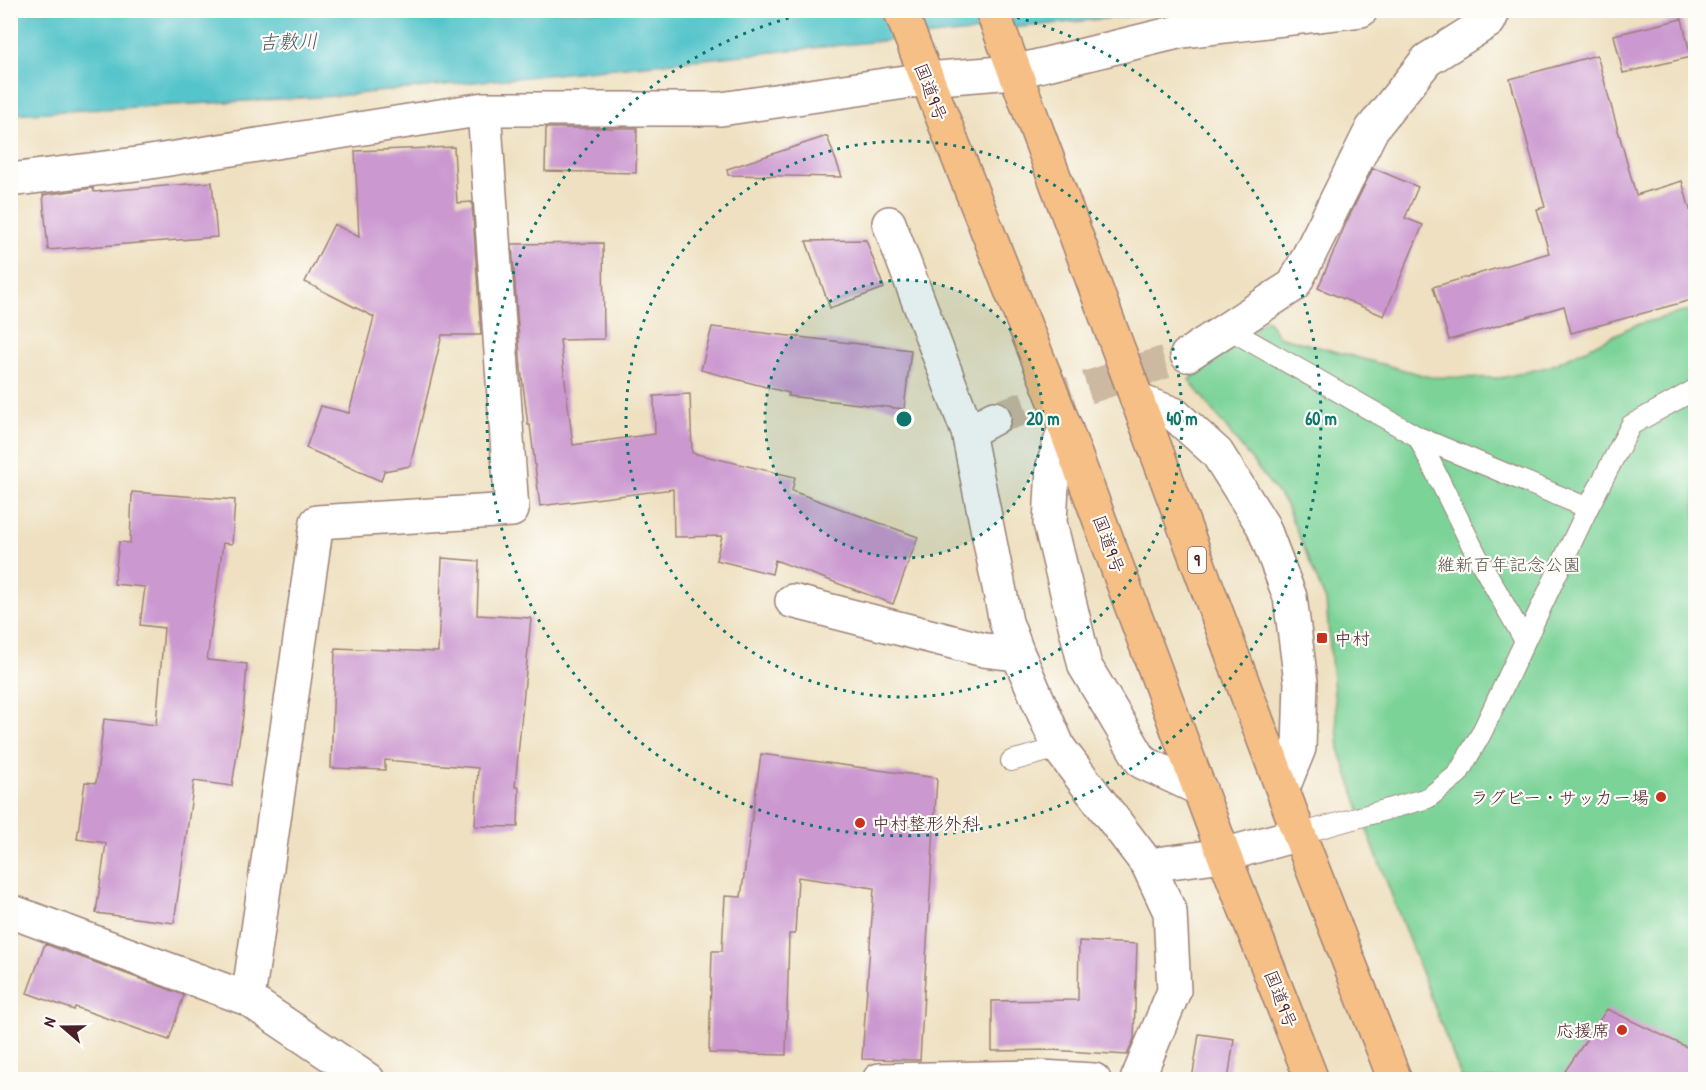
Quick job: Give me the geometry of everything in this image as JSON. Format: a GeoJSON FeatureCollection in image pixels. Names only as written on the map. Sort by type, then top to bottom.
{"type":"FeatureCollection","features":[{"type":"Feature","properties":{"kind":"highway","name":"国道9号"},"geometry":{"type":"LineString","coordinates":[[900,10],[1065,427],[1224,855],[1312,1080]]}},
{"type":"Feature","properties":{"kind":"highway","name":"9"},"geometry":{"type":"LineString","coordinates":[[998,25],[1299,834],[1395,1080]]}},
{"type":"Feature","properties":{"kind":"street"},"geometry":{"type":"LineString","coordinates":[[10,180],[144,163],[484,109],[722,109],[921,66],[1014,72],[1182,31],[1361,10]]}},
{"type":"Feature","properties":{"kind":"street"},"geometry":{"type":"LineString","coordinates":[[1187,355],[1294,285],[1372,129],[1427,60],[1489,21],[1494,10]]}},
{"type":"Feature","properties":{"kind":"street"},"geometry":{"type":"LineString","coordinates":[[248,999],[317,522],[512,510],[484,109]]}},
{"type":"Feature","properties":{"kind":"street"},"geometry":{"type":"LineString","coordinates":[[889,223],[981,425],[1006,622],[1018,654],[1059,748],[1148,866],[1170,912],[1174,991],[1137,1080]]}},
{"type":"Feature","properties":{"kind":"street"},"geometry":{"type":"LineString","coordinates":[[1137,400],[1174,414],[1217,453],[1263,526],[1290,597],[1301,682],[1299,748],[1283,788]]}},
{"type":"Feature","properties":{"kind":"street"},"geometry":{"type":"LineString","coordinates":[[1065,427],[1053,466],[1050,523],[1085,666],[1142,762],[1200,789]]}},
{"type":"Feature","properties":{"kind":"street"},"geometry":{"type":"LineString","coordinates":[[792,601],[984,650],[1018,654]]}},
{"type":"Feature","properties":{"kind":"street"},"geometry":{"type":"LineString","coordinates":[[1148,866],[1224,855],[1299,834]]}},
{"type":"Feature","properties":{"kind":"street"},"geometry":{"type":"LineString","coordinates":[[10,911],[248,999],[368,1080]]}},
{"type":"Feature","properties":{"kind":"street"},"geometry":{"type":"LineString","coordinates":[[879,1080],[1041,1077],[1094,1080]]}},
{"type":"Feature","properties":{"kind":"lane"},"geometry":{"type":"LineString","coordinates":[[1227,328],[1418,437],[1588,508]]}},
{"type":"Feature","properties":{"kind":"lane"},"geometry":{"type":"LineString","coordinates":[[1299,834],[1428,798],[1458,774],[1481,734],[1588,508],[1631,425],[1695,389]]}},
{"type":"Feature","properties":{"kind":"lane"},"geometry":{"type":"LineString","coordinates":[[1418,437],[1477,556],[1525,641]]}},
{"type":"Feature","properties":{"kind":"lane"},"geometry":{"type":"LineString","coordinates":[[1011,761],[1059,748]]}},
{"type":"Feature","properties":{"kind":"green space","name":"維新百年記念公園"},"geometry":{"type":"Polygon","coordinates":[[[1695,309],[1695,1079],[1462,1079],[1371,841],[1339,749],[1326,601],[1285,503],[1189,380],[1267,319],[1278,336],[1430,377],[1501,378],[1551,366],[1635,325],[1695,309]]]}},
{"type":"Feature","properties":{"kind":"water","name":"吉敷川"},"geometry":{"type":"Polygon","coordinates":[[[11,11],[1180,11],[336,96],[11,114],[11,11]]]}},
{"type":"Feature","properties":{"kind":"building"},"geometry":{"type":"Polygon","coordinates":[[[1682,19],[1691,57],[1623,73],[1614,35],[1682,19]]]}},
{"type":"Feature","properties":{"kind":"building"},"geometry":{"type":"Polygon","coordinates":[[[1597,55],[1636,195],[1682,181],[1690,210],[1695,208],[1695,299],[1571,333],[1564,306],[1449,340],[1433,287],[1549,253],[1537,209],[1545,207],[1510,79],[1597,55]]]}},
{"type":"Feature","properties":{"kind":"building"},"geometry":{"type":"Polygon","coordinates":[[[546,128],[637,128],[636,173],[545,171],[546,128]]]}},
{"type":"Feature","properties":{"kind":"building"},"geometry":{"type":"Polygon","coordinates":[[[827,136],[842,177],[728,175],[727,169],[827,136]]]}},
{"type":"Feature","properties":{"kind":"building"},"geometry":{"type":"Polygon","coordinates":[[[454,147],[457,203],[472,202],[481,335],[442,335],[410,466],[384,471],[381,481],[306,448],[321,406],[349,413],[374,317],[305,282],[334,224],[359,237],[355,151],[454,147]]]}},
{"type":"Feature","properties":{"kind":"building"},"geometry":{"type":"Polygon","coordinates":[[[1373,168],[1418,187],[1405,218],[1423,225],[1384,316],[1318,288],[1373,168]]]}},
{"type":"Feature","properties":{"kind":"building"},"geometry":{"type":"Polygon","coordinates":[[[212,182],[217,237],[48,250],[43,195],[93,188],[94,192],[212,182]]]}},
{"type":"Feature","properties":{"kind":"building"},"geometry":{"type":"Polygon","coordinates":[[[866,240],[884,288],[830,308],[806,241],[866,240]]]}},
{"type":"Feature","properties":{"kind":"building"},"geometry":{"type":"Polygon","coordinates":[[[603,243],[604,339],[560,340],[573,445],[655,434],[654,396],[690,394],[692,453],[795,477],[792,491],[918,537],[893,604],[775,560],[772,574],[716,560],[722,536],[674,537],[673,489],[540,506],[521,369],[512,244],[603,243]]]}},
{"type":"Feature","properties":{"kind":"building"},"geometry":{"type":"Polygon","coordinates":[[[712,327],[911,350],[904,409],[788,396],[789,393],[701,370],[712,327]]]}},
{"type":"Feature","properties":{"kind":"building"},"geometry":{"type":"Polygon","coordinates":[[[132,492],[235,500],[232,544],[223,543],[207,660],[247,664],[243,716],[232,786],[194,781],[174,923],[96,913],[106,843],[77,839],[85,782],[96,783],[104,719],[156,725],[164,628],[140,625],[145,587],[114,584],[119,542],[130,543],[132,492]]]}},
{"type":"Feature","properties":{"kind":"building"},"geometry":{"type":"Polygon","coordinates":[[[442,558],[479,561],[477,615],[531,618],[515,787],[519,787],[518,827],[475,826],[478,768],[385,760],[385,770],[331,768],[335,648],[438,652],[442,558]]]}},
{"type":"Feature","properties":{"kind":"building"},"geometry":{"type":"Polygon","coordinates":[[[761,754],[937,778],[920,1060],[862,1059],[874,888],[798,877],[795,934],[789,934],[786,1055],[709,1053],[712,951],[722,951],[725,896],[741,897],[761,754]]]}},
{"type":"Feature","properties":{"kind":"building"},"geometry":{"type":"Polygon","coordinates":[[[1079,941],[1137,944],[1134,1039],[1127,1055],[1051,1050],[992,1051],[992,1001],[1078,1000],[1079,941]]]}},
{"type":"Feature","properties":{"kind":"building"},"geometry":{"type":"Polygon","coordinates":[[[45,944],[184,995],[169,1040],[27,993],[45,944]]]}},
{"type":"Feature","properties":{"kind":"building","name":"応援席"},"geometry":{"type":"Polygon","coordinates":[[[1607,1009],[1695,1051],[1695,1080],[1559,1080],[1607,1009]]]}},
{"type":"Feature","properties":{"kind":"building"},"geometry":{"type":"Polygon","coordinates":[[[1199,1034],[1234,1039],[1228,1080],[1192,1080],[1199,1034]]]}},
{"type":"Feature","properties":{"kind":"tunnel"},"geometry":{"type":"LineString","coordinates":[[994,418],[1187,355]]}},
{"type":"Feature","properties":{"kind":"place","name":"中村"},"geometry":{"type":"Point","coordinates":[1322,638]}},
{"type":"Feature","properties":{"kind":"place","name":"ラグビー・サッカー場"},"geometry":{"type":"Point","coordinates":[1661,797]}},
{"type":"Feature","properties":{"kind":"place","name":"中村整形外科"},"geometry":{"type":"Point","coordinates":[860,823]}},
{"type":"Feature","properties":{"kind":"place","name":"応援席"},"geometry":{"type":"Point","coordinates":[1622,1030]}}]}
